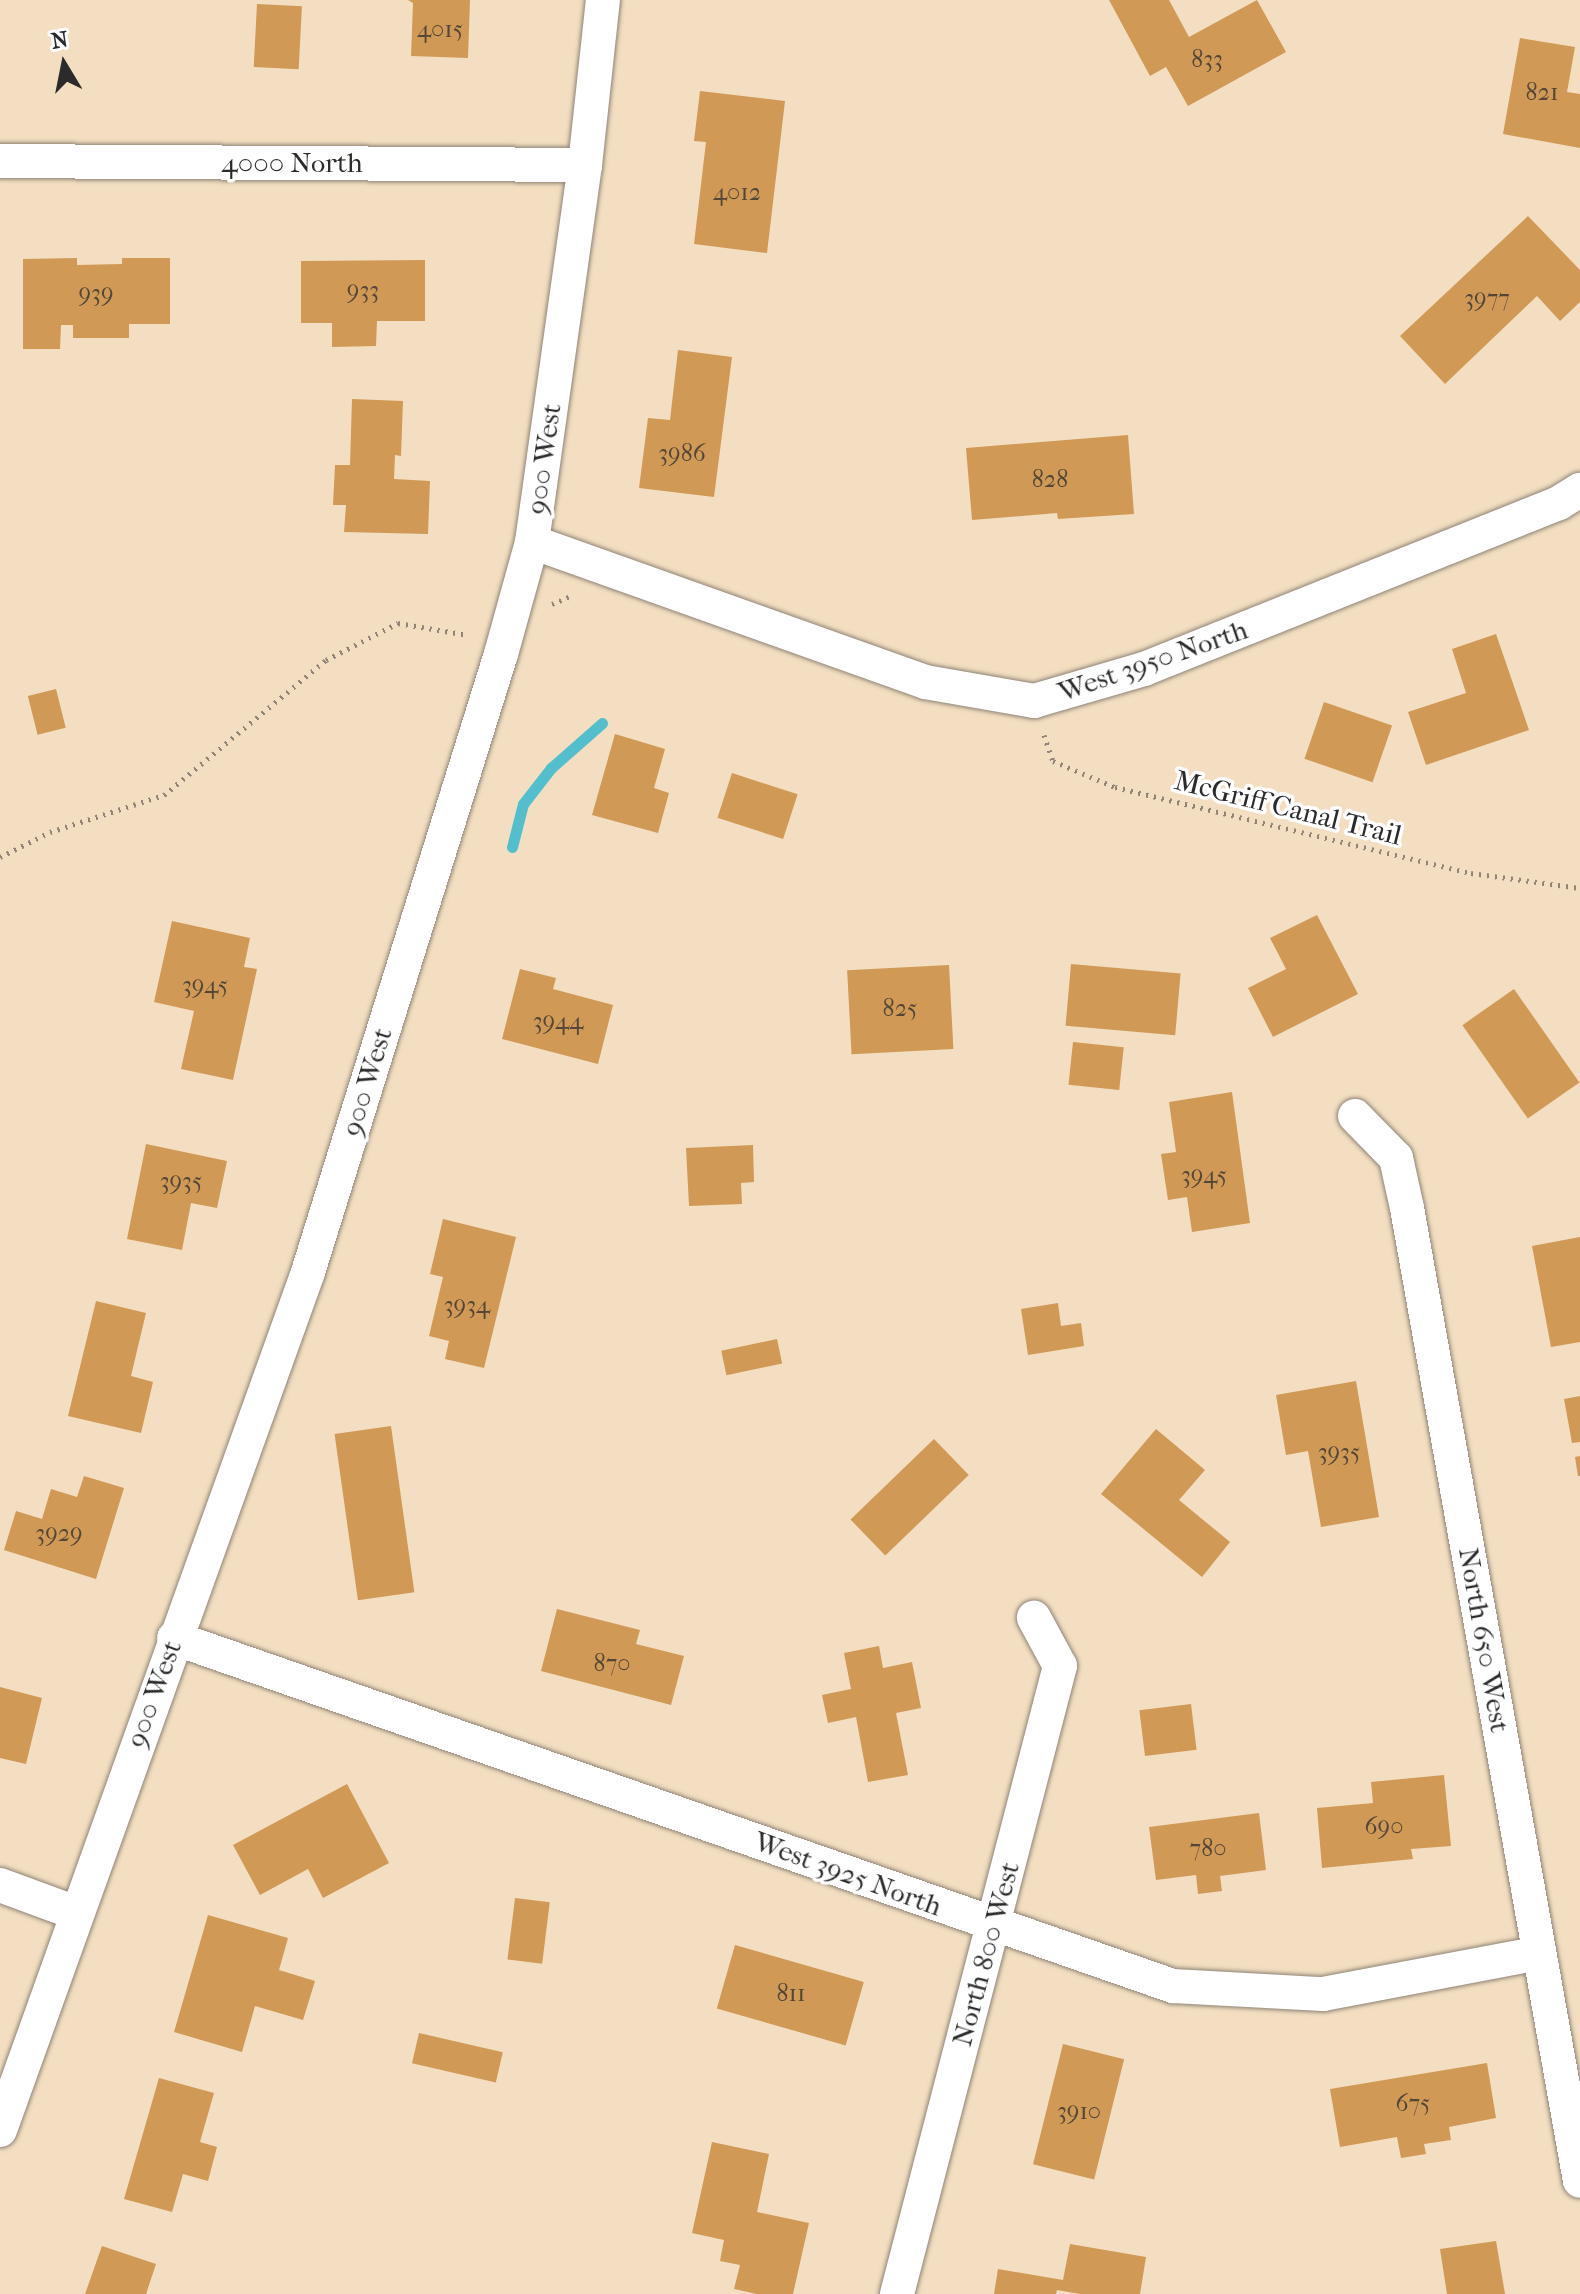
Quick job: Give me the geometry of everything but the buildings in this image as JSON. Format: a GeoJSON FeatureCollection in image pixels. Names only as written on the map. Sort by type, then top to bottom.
{"type":"FeatureCollection","features":[{"type":"Feature","properties":{"kind":"street","name":"900 West"},"geometry":{"type":"LineString","coordinates":[[0,2130],[174,1638],[308,1272],[501,654],[532,542],[585,165],[603,0]]}},
{"type":"Feature","properties":{"kind":"street","name":"4000 North"},"geometry":{"type":"LineString","coordinates":[[0,161],[585,165]]}},
{"type":"Feature","properties":{"kind":"street","name":"West 3950 North"},"geometry":{"type":"LineString","coordinates":[[532,542],[925,682],[1034,701],[1144,669],[1559,503],[1580,490]]}},
{"type":"Feature","properties":{"kind":"street","name":"North 650 West"},"geometry":{"type":"LineString","coordinates":[[1355,1116],[1396,1158],[1399,1171],[1580,2181]]}},
{"type":"Feature","properties":{"kind":"street","name":"North 800 West"},"geometry":{"type":"LineString","coordinates":[[897,2294],[1060,1666],[1034,1618]]}},
{"type":"Feature","properties":{"kind":"street","name":"West 3925 North"},"geometry":{"type":"LineString","coordinates":[[174,1638],[993,1926],[1173,1986],[1323,1994],[1539,1953]]}},
{"type":"Feature","properties":{"kind":"street"},"geometry":{"type":"LineString","coordinates":[[0,1885],[76,1913]]}},
{"type":"Feature","properties":{"kind":"path"},"geometry":{"type":"LineString","coordinates":[[0,857],[50,832],[164,795],[326,660],[398,623],[468,635]]}},
{"type":"Feature","properties":{"kind":"path","name":"McGriff Canal Trail"},"geometry":{"type":"LineString","coordinates":[[1034,701],[1053,761],[1115,787],[1471,873],[1580,888]]}},
{"type":"Feature","properties":{"kind":"waterway"},"geometry":{"type":"LineString","coordinates":[[512,847],[523,804],[551,768],[602,723]]}}]}
